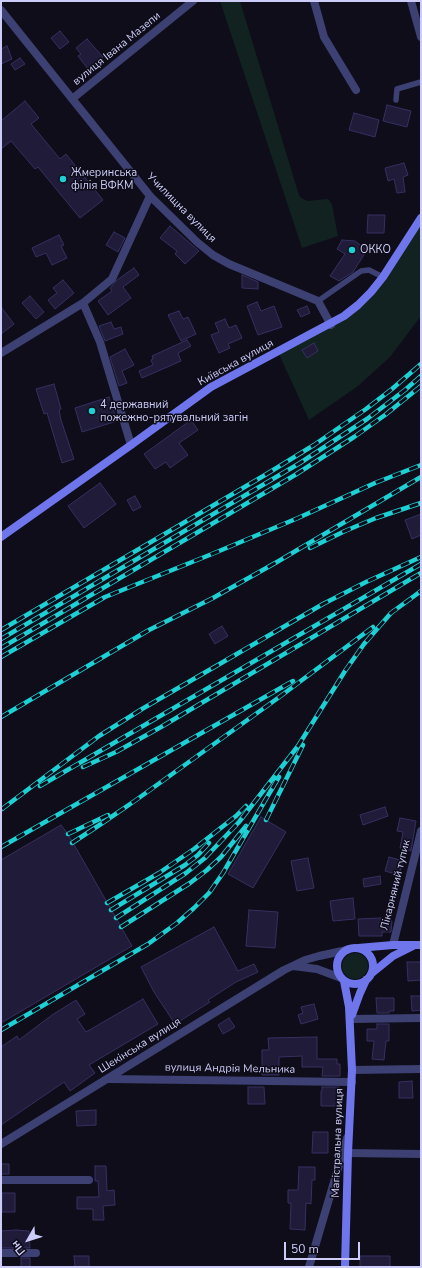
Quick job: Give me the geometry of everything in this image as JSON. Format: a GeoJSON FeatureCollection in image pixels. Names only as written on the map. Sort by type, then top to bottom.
{"type":"FeatureCollection","features":[{"type":"Feature","properties":{"kind":"main road","name":"Київська вулиця"},"geometry":{"type":"LineString","coordinates":[[1,537],[215,385],[331,325],[358,306],[383,277],[421,218]]}},
{"type":"Feature","properties":{"kind":"main road"},"geometry":{"type":"LineString","coordinates":[[393,945],[419,945],[393,956],[372,973],[366,980],[358,984],[353,984],[342,980],[337,969],[340,956],[347,950],[393,945]]}},
{"type":"Feature","properties":{"kind":"main road"},"geometry":{"type":"LineString","coordinates":[[356,948],[369,955],[372,964],[372,973]]}},
{"type":"Feature","properties":{"kind":"main road","name":"Магістральна вулиця"},"geometry":{"type":"LineString","coordinates":[[342,980],[347,994],[350,1019],[352,1070],[345,1267]]}},
{"type":"Feature","properties":{"kind":"main road","name":"Магістральна вулиця"},"geometry":{"type":"LineString","coordinates":[[350,1019],[366,980]]}},
{"type":"Feature","properties":{"kind":"street","name":"вулиця Івана Мазепи"},"geometry":{"type":"LineString","coordinates":[[72,99],[194,1]]}},
{"type":"Feature","properties":{"kind":"street"},"geometry":{"type":"LineString","coordinates":[[314,1],[324,37],[356,90]]}},
{"type":"Feature","properties":{"kind":"street"},"geometry":{"type":"LineString","coordinates":[[411,1],[421,37]]}},
{"type":"Feature","properties":{"kind":"street","name":"Училищна вулиця"},"geometry":{"type":"LineString","coordinates":[[1,10],[150,196],[197,242],[213,255],[229,264],[318,301]]}},
{"type":"Feature","properties":{"kind":"street"},"geometry":{"type":"LineString","coordinates":[[1,353],[83,303],[112,279],[150,196]]}},
{"type":"Feature","properties":{"kind":"street"},"geometry":{"type":"LineString","coordinates":[[318,301],[331,325]]}},
{"type":"Feature","properties":{"kind":"street"},"geometry":{"type":"LineString","coordinates":[[83,303],[100,342],[131,445]]}},
{"type":"Feature","properties":{"kind":"street","name":"Лікарняний тупик"},"geometry":{"type":"LineString","coordinates":[[393,945],[421,831]]}},
{"type":"Feature","properties":{"kind":"street","name":"Шекінська вулиця"},"geometry":{"type":"LineString","coordinates":[[1,1144],[291,966],[318,956],[347,950]]}},
{"type":"Feature","properties":{"kind":"street"},"geometry":{"type":"LineString","coordinates":[[291,966],[317,969],[342,980]]}},
{"type":"Feature","properties":{"kind":"street"},"geometry":{"type":"LineString","coordinates":[[350,1019],[421,1018]]}},
{"type":"Feature","properties":{"kind":"street"},"geometry":{"type":"LineString","coordinates":[[352,1070],[421,1069]]}},
{"type":"Feature","properties":{"kind":"street","name":"вулиця Андрія Мельника"},"geometry":{"type":"LineString","coordinates":[[107,1079],[352,1082]]}},
{"type":"Feature","properties":{"kind":"street"},"geometry":{"type":"LineString","coordinates":[[309,1267],[349,1130]]}},
{"type":"Feature","properties":{"kind":"street"},"geometry":{"type":"LineString","coordinates":[[348,1153],[421,1154]]}},
{"type":"Feature","properties":{"kind":"street"},"geometry":{"type":"LineString","coordinates":[[1,1180],[89,1180]]}},
{"type":"Feature","properties":{"kind":"street"},"geometry":{"type":"LineString","coordinates":[[1,1253],[36,1252]]}},
{"type":"Feature","properties":{"kind":"lane"},"geometry":{"type":"LineString","coordinates":[[396,100],[398,89],[421,82]]}},
{"type":"Feature","properties":{"kind":"lane"},"geometry":{"type":"LineString","coordinates":[[318,301],[361,271],[369,270],[383,277]]}},
{"type":"Feature","properties":{"kind":"shaded area"},"geometry":{"type":"Polygon","coordinates":[[[220,1],[240,1],[299,195],[301,198],[308,201],[327,199],[330,201],[338,236],[302,248],[220,1]]]}},
{"type":"Feature","properties":{"kind":"shaded area"},"geometry":{"type":"Polygon","coordinates":[[[421,218],[421,316],[390,357],[358,386],[309,420],[278,352],[358,305],[421,218]]]}},
{"type":"Feature","properties":{"kind":"shaded area"},"geometry":{"type":"Polygon","coordinates":[[[355,953],[364,957],[368,966],[364,975],[355,979],[346,975],[342,966],[346,957],[355,953]]]}},
{"type":"Feature","properties":{"kind":"building"},"geometry":{"type":"Polygon","coordinates":[[[60,31],[69,42],[60,49],[51,38],[60,31]]]}},
{"type":"Feature","properties":{"kind":"building"},"geometry":{"type":"Polygon","coordinates":[[[87,39],[103,57],[88,69],[78,56],[81,54],[76,48],[87,39]]]}},
{"type":"Feature","properties":{"kind":"building"},"geometry":{"type":"Polygon","coordinates":[[[7,46],[12,59],[1,64],[1,49],[7,46]]]}},
{"type":"Feature","properties":{"kind":"building"},"geometry":{"type":"Polygon","coordinates":[[[20,58],[25,64],[15,70],[11,64],[20,58]]]}},
{"type":"Feature","properties":{"kind":"building"},"geometry":{"type":"Polygon","coordinates":[[[25,101],[39,118],[31,124],[60,159],[66,154],[103,200],[80,218],[38,167],[35,169],[11,141],[1,149],[1,121],[25,101]]]}},
{"type":"Feature","properties":{"kind":"building"},"geometry":{"type":"Polygon","coordinates":[[[387,105],[411,111],[407,127],[383,121],[387,105]]]}},
{"type":"Feature","properties":{"kind":"building"},"geometry":{"type":"Polygon","coordinates":[[[354,113],[379,120],[375,137],[349,130],[354,113]]]}},
{"type":"Feature","properties":{"kind":"building"},"geometry":{"type":"Polygon","coordinates":[[[404,163],[408,175],[403,177],[405,192],[397,193],[394,179],[388,181],[385,168],[404,163]]]}},
{"type":"Feature","properties":{"kind":"building"},"geometry":{"type":"Polygon","coordinates":[[[368,215],[385,215],[384,233],[367,233],[368,215]]]}},
{"type":"Feature","properties":{"kind":"building"},"geometry":{"type":"Polygon","coordinates":[[[170,226],[199,251],[185,264],[175,254],[177,251],[160,238],[170,226]]]}},
{"type":"Feature","properties":{"kind":"building"},"geometry":{"type":"Polygon","coordinates":[[[114,232],[125,238],[118,252],[106,245],[114,232]]]}},
{"type":"Feature","properties":{"kind":"building"},"geometry":{"type":"Polygon","coordinates":[[[59,235],[64,245],[61,246],[67,258],[52,265],[46,253],[36,257],[32,248],[59,235]]]}},
{"type":"Feature","properties":{"kind":"building"},"geometry":{"type":"Polygon","coordinates":[[[342,240],[355,241],[367,250],[353,272],[339,281],[330,276],[345,254],[337,249],[342,240]]]}},
{"type":"Feature","properties":{"kind":"building"},"geometry":{"type":"Polygon","coordinates":[[[134,268],[139,275],[123,287],[131,298],[108,315],[98,301],[112,291],[110,288],[117,280],[134,268]]]}},
{"type":"Feature","properties":{"kind":"building"},"geometry":{"type":"Polygon","coordinates":[[[242,275],[258,282],[258,289],[242,288],[242,275]]]}},
{"type":"Feature","properties":{"kind":"building"},"geometry":{"type":"Polygon","coordinates":[[[63,280],[74,293],[55,309],[48,300],[57,293],[53,288],[63,280]]]}},
{"type":"Feature","properties":{"kind":"building"},"geometry":{"type":"Polygon","coordinates":[[[30,296],[44,312],[36,319],[22,303],[30,296]]]}},
{"type":"Feature","properties":{"kind":"building"},"geometry":{"type":"Polygon","coordinates":[[[257,302],[261,311],[274,306],[282,327],[258,335],[247,306],[257,302]]]}},
{"type":"Feature","properties":{"kind":"building"},"geometry":{"type":"Polygon","coordinates":[[[307,306],[310,313],[301,317],[297,310],[307,306]]]}},
{"type":"Feature","properties":{"kind":"building"},"geometry":{"type":"Polygon","coordinates":[[[1,307],[14,324],[1,334],[1,307]]]}},
{"type":"Feature","properties":{"kind":"building"},"geometry":{"type":"Polygon","coordinates":[[[179,311],[183,319],[188,317],[196,334],[181,341],[168,315],[179,311]]]}},
{"type":"Feature","properties":{"kind":"building"},"geometry":{"type":"Polygon","coordinates":[[[225,319],[229,328],[236,325],[242,338],[228,344],[230,348],[219,353],[211,335],[219,332],[215,323],[225,319]]]}},
{"type":"Feature","properties":{"kind":"building"},"geometry":{"type":"Polygon","coordinates":[[[111,322],[114,329],[121,327],[123,334],[105,341],[99,326],[111,322]]]}},
{"type":"Feature","properties":{"kind":"building"},"geometry":{"type":"Polygon","coordinates":[[[187,340],[191,346],[178,353],[181,361],[142,378],[139,371],[153,365],[151,360],[153,359],[152,356],[187,340]]]}},
{"type":"Feature","properties":{"kind":"building"},"geometry":{"type":"Polygon","coordinates":[[[314,343],[318,351],[307,358],[302,350],[314,343]]]}},
{"type":"Feature","properties":{"kind":"building"},"geometry":{"type":"Polygon","coordinates":[[[125,349],[134,365],[122,371],[127,383],[119,386],[110,357],[125,349]]]}},
{"type":"Feature","properties":{"kind":"building"},"geometry":{"type":"Polygon","coordinates":[[[54,384],[61,409],[59,410],[61,420],[74,459],[62,463],[47,413],[44,414],[36,389],[54,384]]]}},
{"type":"Feature","properties":{"kind":"building"},"geometry":{"type":"Polygon","coordinates":[[[109,397],[117,421],[82,432],[75,408],[109,397]]]}},
{"type":"Feature","properties":{"kind":"building"},"geometry":{"type":"Polygon","coordinates":[[[191,420],[198,430],[179,443],[188,455],[170,468],[166,462],[155,469],[144,454],[191,420]]]}},
{"type":"Feature","properties":{"kind":"building"},"geometry":{"type":"Polygon","coordinates":[[[100,483],[116,504],[84,528],[68,506],[100,483]]]}},
{"type":"Feature","properties":{"kind":"building"},"geometry":{"type":"Polygon","coordinates":[[[135,496],[141,507],[133,511],[127,500],[135,496]]]}},
{"type":"Feature","properties":{"kind":"building"},"geometry":{"type":"Polygon","coordinates":[[[421,514],[421,535],[412,539],[405,520],[421,514]]]}},
{"type":"Feature","properties":{"kind":"building"},"geometry":{"type":"Polygon","coordinates":[[[222,626],[228,636],[215,644],[209,634],[222,626]]]}},
{"type":"Feature","properties":{"kind":"building"},"geometry":{"type":"Polygon","coordinates":[[[385,807],[388,816],[363,825],[360,815],[385,807]]]}},
{"type":"Feature","properties":{"kind":"building"},"geometry":{"type":"Polygon","coordinates":[[[261,817],[286,832],[253,888],[228,874],[261,817]]]}},
{"type":"Feature","properties":{"kind":"building"},"geometry":{"type":"Polygon","coordinates":[[[400,818],[416,821],[411,851],[400,848],[403,832],[397,831],[400,818]]]}},
{"type":"Feature","properties":{"kind":"building"},"geometry":{"type":"Polygon","coordinates":[[[61,825],[68,834],[132,946],[1,1023],[1,860],[61,825]]]}},
{"type":"Feature","properties":{"kind":"building"},"geometry":{"type":"Polygon","coordinates":[[[389,857],[403,861],[399,875],[385,871],[389,857]]]}},
{"type":"Feature","properties":{"kind":"building"},"geometry":{"type":"Polygon","coordinates":[[[308,858],[314,888],[297,891],[291,861],[308,858]]]}},
{"type":"Feature","properties":{"kind":"building"},"geometry":{"type":"Polygon","coordinates":[[[380,876],[381,884],[364,887],[363,879],[380,876]]]}},
{"type":"Feature","properties":{"kind":"building"},"geometry":{"type":"Polygon","coordinates":[[[353,898],[355,919],[333,921],[330,901],[353,898]]]}},
{"type":"Feature","properties":{"kind":"building"},"geometry":{"type":"Polygon","coordinates":[[[249,910],[278,912],[275,948],[246,946],[249,910]]]}},
{"type":"Feature","properties":{"kind":"building"},"geometry":{"type":"Polygon","coordinates":[[[381,918],[381,921],[392,921],[391,932],[382,932],[382,936],[359,936],[358,919],[381,918]]]}},
{"type":"Feature","properties":{"kind":"building"},"geometry":{"type":"Polygon","coordinates":[[[214,927],[238,971],[254,964],[258,972],[236,982],[208,1000],[210,1002],[175,1024],[154,992],[141,967],[214,927]]]}},
{"type":"Feature","properties":{"kind":"building"},"geometry":{"type":"Polygon","coordinates":[[[407,962],[421,962],[421,980],[408,981],[407,962]]]}},
{"type":"Feature","properties":{"kind":"building"},"geometry":{"type":"Polygon","coordinates":[[[411,996],[421,996],[421,1010],[412,1011],[411,996]]]}},
{"type":"Feature","properties":{"kind":"building"},"geometry":{"type":"Polygon","coordinates":[[[376,998],[394,998],[394,1011],[389,1011],[389,1013],[377,1013],[376,998]]]}},
{"type":"Feature","properties":{"kind":"building"},"geometry":{"type":"Polygon","coordinates":[[[143,999],[158,1024],[89,1065],[95,1073],[70,1091],[64,1082],[1,1125],[1,1047],[17,1036],[19,1040],[52,1015],[76,1000],[85,1014],[77,1019],[86,1032],[143,999]]]}},
{"type":"Feature","properties":{"kind":"building"},"geometry":{"type":"Polygon","coordinates":[[[314,1004],[318,1019],[301,1024],[298,1015],[303,1013],[301,1007],[314,1004]]]}},
{"type":"Feature","properties":{"kind":"building"},"geometry":{"type":"Polygon","coordinates":[[[229,1018],[235,1027],[223,1034],[218,1025],[229,1018]]]}},
{"type":"Feature","properties":{"kind":"building"},"geometry":{"type":"Polygon","coordinates":[[[377,1024],[389,1024],[389,1041],[386,1041],[384,1060],[372,1059],[374,1041],[367,1041],[367,1029],[377,1029],[377,1024]]]}},
{"type":"Feature","properties":{"kind":"building"},"geometry":{"type":"Polygon","coordinates":[[[317,1037],[317,1059],[337,1059],[337,1064],[340,1064],[340,1076],[322,1076],[323,1067],[302,1067],[302,1056],[279,1057],[279,1075],[262,1075],[262,1050],[269,1050],[268,1038],[317,1037]]]}},
{"type":"Feature","properties":{"kind":"building"},"geometry":{"type":"Polygon","coordinates":[[[412,1081],[413,1098],[399,1098],[399,1082],[412,1081]]]}},
{"type":"Feature","properties":{"kind":"building"},"geometry":{"type":"Polygon","coordinates":[[[248,1087],[264,1087],[265,1104],[248,1104],[248,1087]]]}},
{"type":"Feature","properties":{"kind":"building"},"geometry":{"type":"Polygon","coordinates":[[[322,1087],[339,1087],[339,1106],[321,1106],[322,1087]]]}},
{"type":"Feature","properties":{"kind":"building"},"geometry":{"type":"Polygon","coordinates":[[[96,1110],[96,1125],[77,1126],[76,1111],[96,1110]]]}},
{"type":"Feature","properties":{"kind":"building"},"geometry":{"type":"Polygon","coordinates":[[[313,1132],[328,1132],[328,1153],[312,1153],[313,1132]]]}},
{"type":"Feature","properties":{"kind":"building"},"geometry":{"type":"Polygon","coordinates":[[[1,1164],[9,1164],[9,1174],[1,1174],[1,1164]]]}},
{"type":"Feature","properties":{"kind":"building"},"geometry":{"type":"Polygon","coordinates":[[[95,1166],[106,1166],[107,1191],[114,1190],[115,1205],[103,1206],[104,1220],[93,1220],[93,1209],[77,1209],[77,1197],[99,1197],[98,1181],[95,1181],[95,1166]]]}},
{"type":"Feature","properties":{"kind":"building"},"geometry":{"type":"Polygon","coordinates":[[[299,1167],[315,1167],[315,1180],[312,1180],[311,1204],[306,1203],[305,1230],[290,1229],[291,1203],[288,1203],[288,1190],[298,1190],[299,1167]]]}},
{"type":"Feature","properties":{"kind":"building"},"geometry":{"type":"Polygon","coordinates":[[[2,1193],[15,1193],[15,1212],[2,1212],[2,1193]]]}},
{"type":"Feature","properties":{"kind":"building"},"geometry":{"type":"Polygon","coordinates":[[[1,1231],[29,1231],[30,1248],[1,1248],[1,1231]]]}},
{"type":"Feature","properties":{"kind":"building"},"geometry":{"type":"Polygon","coordinates":[[[74,1256],[89,1256],[89,1267],[75,1267],[74,1256]]]}},
{"type":"Feature","properties":{"kind":"building"},"geometry":{"type":"Polygon","coordinates":[[[360,1256],[390,1256],[390,1267],[360,1267],[360,1256]]]}},
{"type":"Feature","properties":{"kind":"building"},"geometry":{"type":"Polygon","coordinates":[[[21,1258],[30,1258],[30,1267],[21,1267],[21,1258]]]}},
{"type":"Feature","properties":{"kind":"railway"},"geometry":{"type":"LineString","coordinates":[[1,630],[314,445],[366,409],[421,364]]}},
{"type":"Feature","properties":{"kind":"railway"},"geometry":{"type":"LineString","coordinates":[[1,639],[300,463],[367,419],[421,376]]}},
{"type":"Feature","properties":{"kind":"railway"},"geometry":{"type":"LineString","coordinates":[[1,648],[295,475],[354,437],[385,415],[421,386]]}},
{"type":"Feature","properties":{"kind":"railway"},"geometry":{"type":"LineString","coordinates":[[1,657],[105,597],[212,554],[298,518],[375,483],[421,465]]}},
{"type":"Feature","properties":{"kind":"railway"},"geometry":{"type":"LineString","coordinates":[[1,717],[149,630],[213,598],[277,562],[421,477]]}},
{"type":"Feature","properties":{"kind":"railway"},"geometry":{"type":"LineString","coordinates":[[310,548],[376,518],[421,503]]}},
{"type":"Feature","properties":{"kind":"railway"},"geometry":{"type":"LineString","coordinates":[[2,809],[99,736],[142,709],[323,604],[366,582],[421,557]]}},
{"type":"Feature","properties":{"kind":"railway"},"geometry":{"type":"LineString","coordinates":[[40,786],[421,564]]}},
{"type":"Feature","properties":{"kind":"railway"},"geometry":{"type":"LineString","coordinates":[[83,767],[116,752],[161,727],[421,573]]}},
{"type":"Feature","properties":{"kind":"railway"},"geometry":{"type":"LineString","coordinates":[[116,918],[186,873],[205,858],[239,822],[298,746],[345,671],[364,644],[391,613],[421,591]]}},
{"type":"Feature","properties":{"kind":"railway"},"geometry":{"type":"LineString","coordinates":[[72,843],[136,800],[278,698],[373,627]]}},
{"type":"Feature","properties":{"kind":"railway"},"geometry":{"type":"LineString","coordinates":[[1,847],[293,681]]}},
{"type":"Feature","properties":{"kind":"railway"},"geometry":{"type":"LineString","coordinates":[[266,820],[303,745]]}},
{"type":"Feature","properties":{"kind":"railway"},"geometry":{"type":"LineString","coordinates":[[263,804],[279,777]]}},
{"type":"Feature","properties":{"kind":"railway"},"geometry":{"type":"LineString","coordinates":[[1,1030],[148,944],[177,923],[209,893],[223,873],[266,799]]}},
{"type":"Feature","properties":{"kind":"railway"},"geometry":{"type":"LineString","coordinates":[[107,903],[159,873],[194,849],[236,816],[246,806]]}},
{"type":"Feature","properties":{"kind":"railway"},"geometry":{"type":"LineString","coordinates":[[68,834],[108,815]]}},
{"type":"Feature","properties":{"kind":"railway"},"geometry":{"type":"LineString","coordinates":[[121,927],[190,883],[207,870],[221,857],[246,826]]}},
{"type":"Feature","properties":{"kind":"railway"},"geometry":{"type":"LineString","coordinates":[[111,910],[185,865],[198,855],[209,843]]}},
{"type":"Feature","properties":{"kind":"place","name":"Жмеринська філія ВФКМ"},"geometry":{"type":"Point","coordinates":[63,179]}},
{"type":"Feature","properties":{"kind":"place","name":"ОККО"},"geometry":{"type":"Point","coordinates":[352,250]}},
{"type":"Feature","properties":{"kind":"place","name":"4 державний пожежно-рятувальний загін"},"geometry":{"type":"Point","coordinates":[92,411]}}]}
